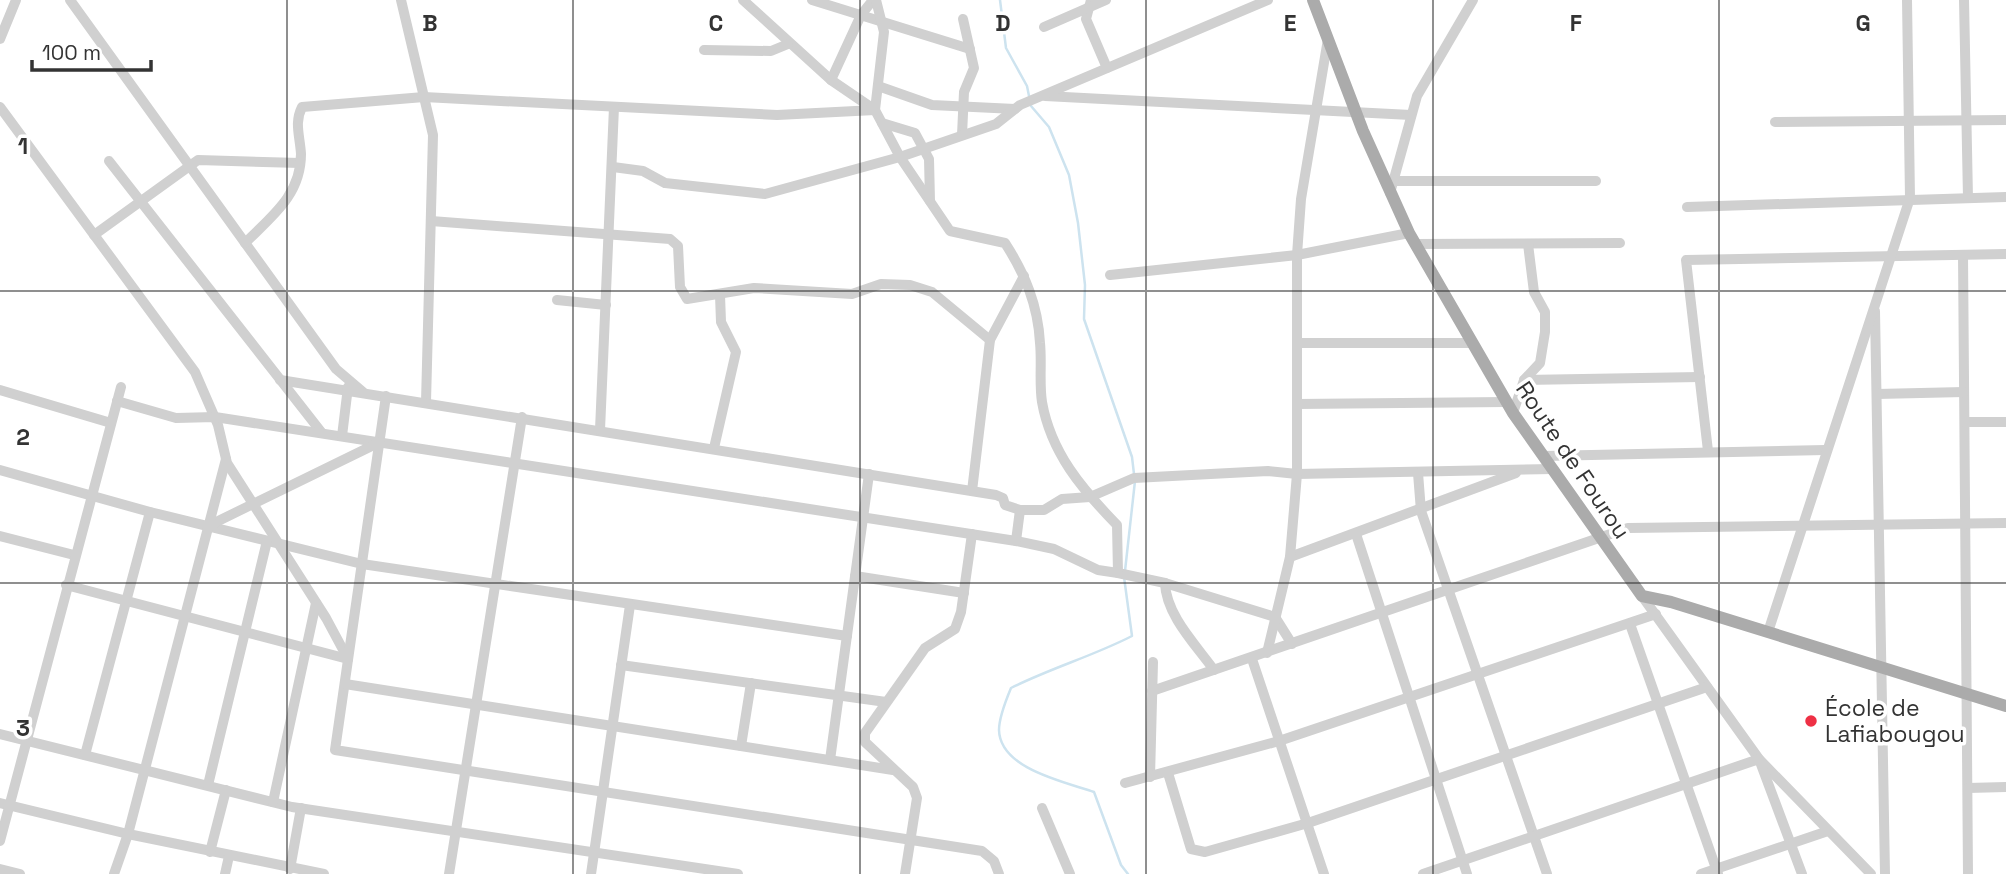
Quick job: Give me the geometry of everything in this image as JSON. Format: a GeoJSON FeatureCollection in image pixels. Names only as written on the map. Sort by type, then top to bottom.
{"type":"FeatureCollection","features":[{"type":"Feature","properties":{"kind":"main road","name":"Route de Fourou"},"geometry":{"type":"LineString","coordinates":[[1313,0],[1356,112],[1412,239],[1510,408],[1642,596]]}},
{"type":"Feature","properties":{"kind":"main road"},"geometry":{"type":"LineString","coordinates":[[1642,596],[1881,666],[2006,706]]}},
{"type":"Feature","properties":{"kind":"street"},"geometry":{"type":"LineString","coordinates":[[0,39],[16,0]]}},
{"type":"Feature","properties":{"kind":"street"},"geometry":{"type":"LineString","coordinates":[[70,0],[348,385],[342,436]]}},
{"type":"Feature","properties":{"kind":"street"},"geometry":{"type":"LineString","coordinates":[[401,0],[433,135],[426,402]]}},
{"type":"Feature","properties":{"kind":"street"},"geometry":{"type":"LineString","coordinates":[[743,0],[788,44],[831,80],[875,110],[900,157],[950,231],[1005,243],[1024,275],[1038,312],[1042,402],[1051,435],[1070,474],[1116,524],[1118,573]]}},
{"type":"Feature","properties":{"kind":"street"},"geometry":{"type":"LineString","coordinates":[[812,0],[970,49]]}},
{"type":"Feature","properties":{"kind":"street"},"geometry":{"type":"LineString","coordinates":[[831,80],[861,15],[874,0]]}},
{"type":"Feature","properties":{"kind":"street"},"geometry":{"type":"LineString","coordinates":[[874,0],[884,32],[875,110]]}},
{"type":"Feature","properties":{"kind":"street"},"geometry":{"type":"LineString","coordinates":[[1044,27],[1089,4],[1106,0]]}},
{"type":"Feature","properties":{"kind":"street"},"geometry":{"type":"LineString","coordinates":[[613,167],[643,172],[665,183],[765,194],[900,157],[996,124],[1029,102],[1268,0]]}},
{"type":"Feature","properties":{"kind":"street"},"geometry":{"type":"LineString","coordinates":[[1473,0],[1417,96],[1389,186],[1596,181]]}},
{"type":"Feature","properties":{"kind":"street"},"geometry":{"type":"LineString","coordinates":[[1768,632],[1825,450],[1910,198],[1908,0]]}},
{"type":"Feature","properties":{"kind":"street"},"geometry":{"type":"LineString","coordinates":[[1964,0],[1968,198]]}},
{"type":"Feature","properties":{"kind":"street"},"geometry":{"type":"LineString","coordinates":[[1089,4],[1086,19],[1092,39],[1107,68]]}},
{"type":"Feature","properties":{"kind":"street"},"geometry":{"type":"LineString","coordinates":[[962,135],[961,107],[974,68],[963,19]]}},
{"type":"Feature","properties":{"kind":"street"},"geometry":{"type":"LineString","coordinates":[[1267,653],[1290,557],[1297,474],[1297,255],[1301,199],[1328,38]]}},
{"type":"Feature","properties":{"kind":"street"},"geometry":{"type":"LineString","coordinates":[[704,50],[771,51],[788,44]]}},
{"type":"Feature","properties":{"kind":"street"},"geometry":{"type":"LineString","coordinates":[[878,86],[932,105],[961,107],[1029,102],[1412,115]]}},
{"type":"Feature","properties":{"kind":"street"},"geometry":{"type":"LineString","coordinates":[[245,243],[289,200],[300,176],[296,118],[302,107],[424,97],[777,115],[875,110]]}},
{"type":"Feature","properties":{"kind":"street"},"geometry":{"type":"LineString","coordinates":[[0,107],[195,372],[215,416],[226,458],[348,659]]}},
{"type":"Feature","properties":{"kind":"street"},"geometry":{"type":"LineString","coordinates":[[600,430],[614,107]]}},
{"type":"Feature","properties":{"kind":"street"},"geometry":{"type":"LineString","coordinates":[[1775,122],[2006,120]]}},
{"type":"Feature","properties":{"kind":"street"},"geometry":{"type":"LineString","coordinates":[[882,123],[915,133],[929,159],[932,178],[930,201]]}},
{"type":"Feature","properties":{"kind":"street"},"geometry":{"type":"LineString","coordinates":[[94,235],[198,160],[300,163]]}},
{"type":"Feature","properties":{"kind":"street"},"geometry":{"type":"LineString","coordinates":[[109,161],[322,433]]}},
{"type":"Feature","properties":{"kind":"street"},"geometry":{"type":"LineString","coordinates":[[1687,207],[2006,197]]}},
{"type":"Feature","properties":{"kind":"street"},"geometry":{"type":"LineString","coordinates":[[431,221],[670,239],[678,246],[682,294],[687,299],[754,288],[852,294],[881,284],[910,285],[932,292],[990,340]]}},
{"type":"Feature","properties":{"kind":"street"},"geometry":{"type":"LineString","coordinates":[[1110,275],[1297,255],[1412,239],[1528,244],[1620,243]]}},
{"type":"Feature","properties":{"kind":"street"},"geometry":{"type":"LineString","coordinates":[[1297,404],[1510,408],[1524,380],[1540,363],[1545,332],[1545,312],[1534,292],[1528,244]]}},
{"type":"Feature","properties":{"kind":"street"},"geometry":{"type":"LineString","coordinates":[[1963,254],[1968,874]]}},
{"type":"Feature","properties":{"kind":"street"},"geometry":{"type":"LineString","coordinates":[[1708,450],[1686,260],[2006,254]]}},
{"type":"Feature","properties":{"kind":"street"},"geometry":{"type":"LineString","coordinates":[[972,491],[990,340],[1024,275]]}},
{"type":"Feature","properties":{"kind":"street"},"geometry":{"type":"LineString","coordinates":[[714,448],[736,352],[721,322],[720,295]]}},
{"type":"Feature","properties":{"kind":"street"},"geometry":{"type":"LineString","coordinates":[[557,300],[606,305]]}},
{"type":"Feature","properties":{"kind":"street"},"geometry":{"type":"LineString","coordinates":[[1875,304],[1881,525],[1885,874]]}},
{"type":"Feature","properties":{"kind":"street"},"geometry":{"type":"LineString","coordinates":[[1297,343],[1472,343]]}},
{"type":"Feature","properties":{"kind":"street"},"geometry":{"type":"LineString","coordinates":[[1524,380],[1700,377]]}},
{"type":"Feature","properties":{"kind":"street"},"geometry":{"type":"LineString","coordinates":[[280,380],[348,385],[364,393],[996,495],[1003,498],[1005,505],[1020,510],[1044,510],[1062,499],[1090,497],[1135,478],[1268,471],[1297,474],[1553,470]]}},
{"type":"Feature","properties":{"kind":"street"},"geometry":{"type":"LineString","coordinates":[[0,841],[5,804],[26,740],[121,387]]}},
{"type":"Feature","properties":{"kind":"street"},"geometry":{"type":"LineString","coordinates":[[0,390],[111,423]]}},
{"type":"Feature","properties":{"kind":"street"},"geometry":{"type":"LineString","coordinates":[[1877,394],[1964,392]]}},
{"type":"Feature","properties":{"kind":"street"},"geometry":{"type":"LineString","coordinates":[[386,396],[335,750],[982,851],[994,861],[999,874]]}},
{"type":"Feature","properties":{"kind":"street"},"geometry":{"type":"LineString","coordinates":[[117,401],[176,418],[215,416],[1016,541],[1054,549],[1098,570],[1165,583],[1275,617],[1292,644]]}},
{"type":"Feature","properties":{"kind":"street"},"geometry":{"type":"LineString","coordinates":[[449,874],[522,417]]}},
{"type":"Feature","properties":{"kind":"street"},"geometry":{"type":"LineString","coordinates":[[1965,422],[2006,422]]}},
{"type":"Feature","properties":{"kind":"street"},"geometry":{"type":"LineString","coordinates":[[208,526],[380,442]]}},
{"type":"Feature","properties":{"kind":"street"},"geometry":{"type":"LineString","coordinates":[[1544,456],[1708,450],[1825,450]]}},
{"type":"Feature","properties":{"kind":"street"},"geometry":{"type":"LineString","coordinates":[[114,874],[128,834],[226,458]]}},
{"type":"Feature","properties":{"kind":"street"},"geometry":{"type":"LineString","coordinates":[[0,470],[90,497],[362,564],[495,586],[847,636]]}},
{"type":"Feature","properties":{"kind":"street"},"geometry":{"type":"LineString","coordinates":[[1290,557],[1422,511],[1523,470]]}},
{"type":"Feature","properties":{"kind":"street"},"geometry":{"type":"LineString","coordinates":[[1418,472],[1422,511],[1547,874]]}},
{"type":"Feature","properties":{"kind":"street"},"geometry":{"type":"LineString","coordinates":[[830,760],[869,474]]}},
{"type":"Feature","properties":{"kind":"street"},"geometry":{"type":"LineString","coordinates":[[1016,541],[1020,510]]}},
{"type":"Feature","properties":{"kind":"street"},"geometry":{"type":"LineString","coordinates":[[85,755],[150,512]]}},
{"type":"Feature","properties":{"kind":"street"},"geometry":{"type":"LineString","coordinates":[[1153,691],[1451,592],[1628,528],[2006,523]]}},
{"type":"Feature","properties":{"kind":"street"},"geometry":{"type":"LineString","coordinates":[[905,874],[917,798],[913,786],[865,742],[865,733],[925,648],[955,629],[964,593],[972,534]]}},
{"type":"Feature","properties":{"kind":"street"},"geometry":{"type":"LineString","coordinates":[[1356,534],[1467,874]]}},
{"type":"Feature","properties":{"kind":"street"},"geometry":{"type":"LineString","coordinates":[[0,536],[74,555]]}},
{"type":"Feature","properties":{"kind":"street"},"geometry":{"type":"LineString","coordinates":[[208,785],[267,541]]}},
{"type":"Feature","properties":{"kind":"street"},"geometry":{"type":"LineString","coordinates":[[855,576],[964,593]]}},
{"type":"Feature","properties":{"kind":"street"},"geometry":{"type":"LineString","coordinates":[[1165,583],[1166,597],[1172,610],[1214,670]]}},
{"type":"Feature","properties":{"kind":"street"},"geometry":{"type":"LineString","coordinates":[[66,586],[348,659]]}},
{"type":"Feature","properties":{"kind":"street"},"geometry":{"type":"LineString","coordinates":[[1642,596],[1759,759],[1871,874]]}},
{"type":"Feature","properties":{"kind":"street"},"geometry":{"type":"LineString","coordinates":[[273,802],[316,603]]}},
{"type":"Feature","properties":{"kind":"street"},"geometry":{"type":"LineString","coordinates":[[591,874],[629,605]]}},
{"type":"Feature","properties":{"kind":"street"},"geometry":{"type":"LineString","coordinates":[[1125,783],[1168,774],[1279,741],[1656,614]]}},
{"type":"Feature","properties":{"kind":"street"},"geometry":{"type":"LineString","coordinates":[[1630,624],[1717,871]]}},
{"type":"Feature","properties":{"kind":"street"},"geometry":{"type":"LineString","coordinates":[[1252,659],[1324,874]]}},
{"type":"Feature","properties":{"kind":"street"},"geometry":{"type":"LineString","coordinates":[[1150,777],[1153,662]]}},
{"type":"Feature","properties":{"kind":"street"},"geometry":{"type":"LineString","coordinates":[[621,665],[886,702]]}},
{"type":"Feature","properties":{"kind":"street"},"geometry":{"type":"LineString","coordinates":[[741,746],[751,683]]}},
{"type":"Feature","properties":{"kind":"street"},"geometry":{"type":"LineString","coordinates":[[345,684],[893,770]]}},
{"type":"Feature","properties":{"kind":"street"},"geometry":{"type":"LineString","coordinates":[[1168,774],[1191,849],[1197,852],[1308,823],[1707,687]]}},
{"type":"Feature","properties":{"kind":"street"},"geometry":{"type":"LineString","coordinates":[[0,734],[301,808],[738,874]]}},
{"type":"Feature","properties":{"kind":"street"},"geometry":{"type":"LineString","coordinates":[[1423,874],[1759,759]]}},
{"type":"Feature","properties":{"kind":"street"},"geometry":{"type":"LineString","coordinates":[[1759,759],[1802,874]]}},
{"type":"Feature","properties":{"kind":"street"},"geometry":{"type":"LineString","coordinates":[[1968,788],[2006,788]]}},
{"type":"Feature","properties":{"kind":"street"},"geometry":{"type":"LineString","coordinates":[[210,852],[226,790]]}},
{"type":"Feature","properties":{"kind":"street"},"geometry":{"type":"LineString","coordinates":[[5,804],[210,852],[324,874]]}},
{"type":"Feature","properties":{"kind":"street"},"geometry":{"type":"LineString","coordinates":[[290,869],[301,808]]}},
{"type":"Feature","properties":{"kind":"street"},"geometry":{"type":"LineString","coordinates":[[1042,808],[1070,874]]}},
{"type":"Feature","properties":{"kind":"street"},"geometry":{"type":"LineString","coordinates":[[1701,874],[1717,871],[1828,831]]}},
{"type":"Feature","properties":{"kind":"street"},"geometry":{"type":"LineString","coordinates":[[225,874],[229,856]]}},
{"type":"Feature","properties":{"kind":"street"},"geometry":{"type":"LineString","coordinates":[[0,869],[20,874]]}},
{"type":"Feature","properties":{"kind":"waterway"},"geometry":{"type":"LineString","coordinates":[[1000,0],[1006,48],[1027,86],[1031,106],[1049,127],[1069,175],[1085,285],[1084,319],[1132,457],[1134,474]]}},
{"type":"Feature","properties":{"kind":"waterway"},"geometry":{"type":"LineString","coordinates":[[1125,571],[1135,481]]}},
{"type":"Feature","properties":{"kind":"waterway"},"geometry":{"type":"LineString","coordinates":[[1124,577],[1132,636],[1011,688],[1001,714],[999,730],[1002,743],[1010,755],[1022,764],[1051,778],[1094,792],[1121,865],[1128,874]]}},
{"type":"Feature","properties":{"kind":"place","name":"École de Lafiabougou"},"geometry":{"type":"Point","coordinates":[1811,721]}}]}
